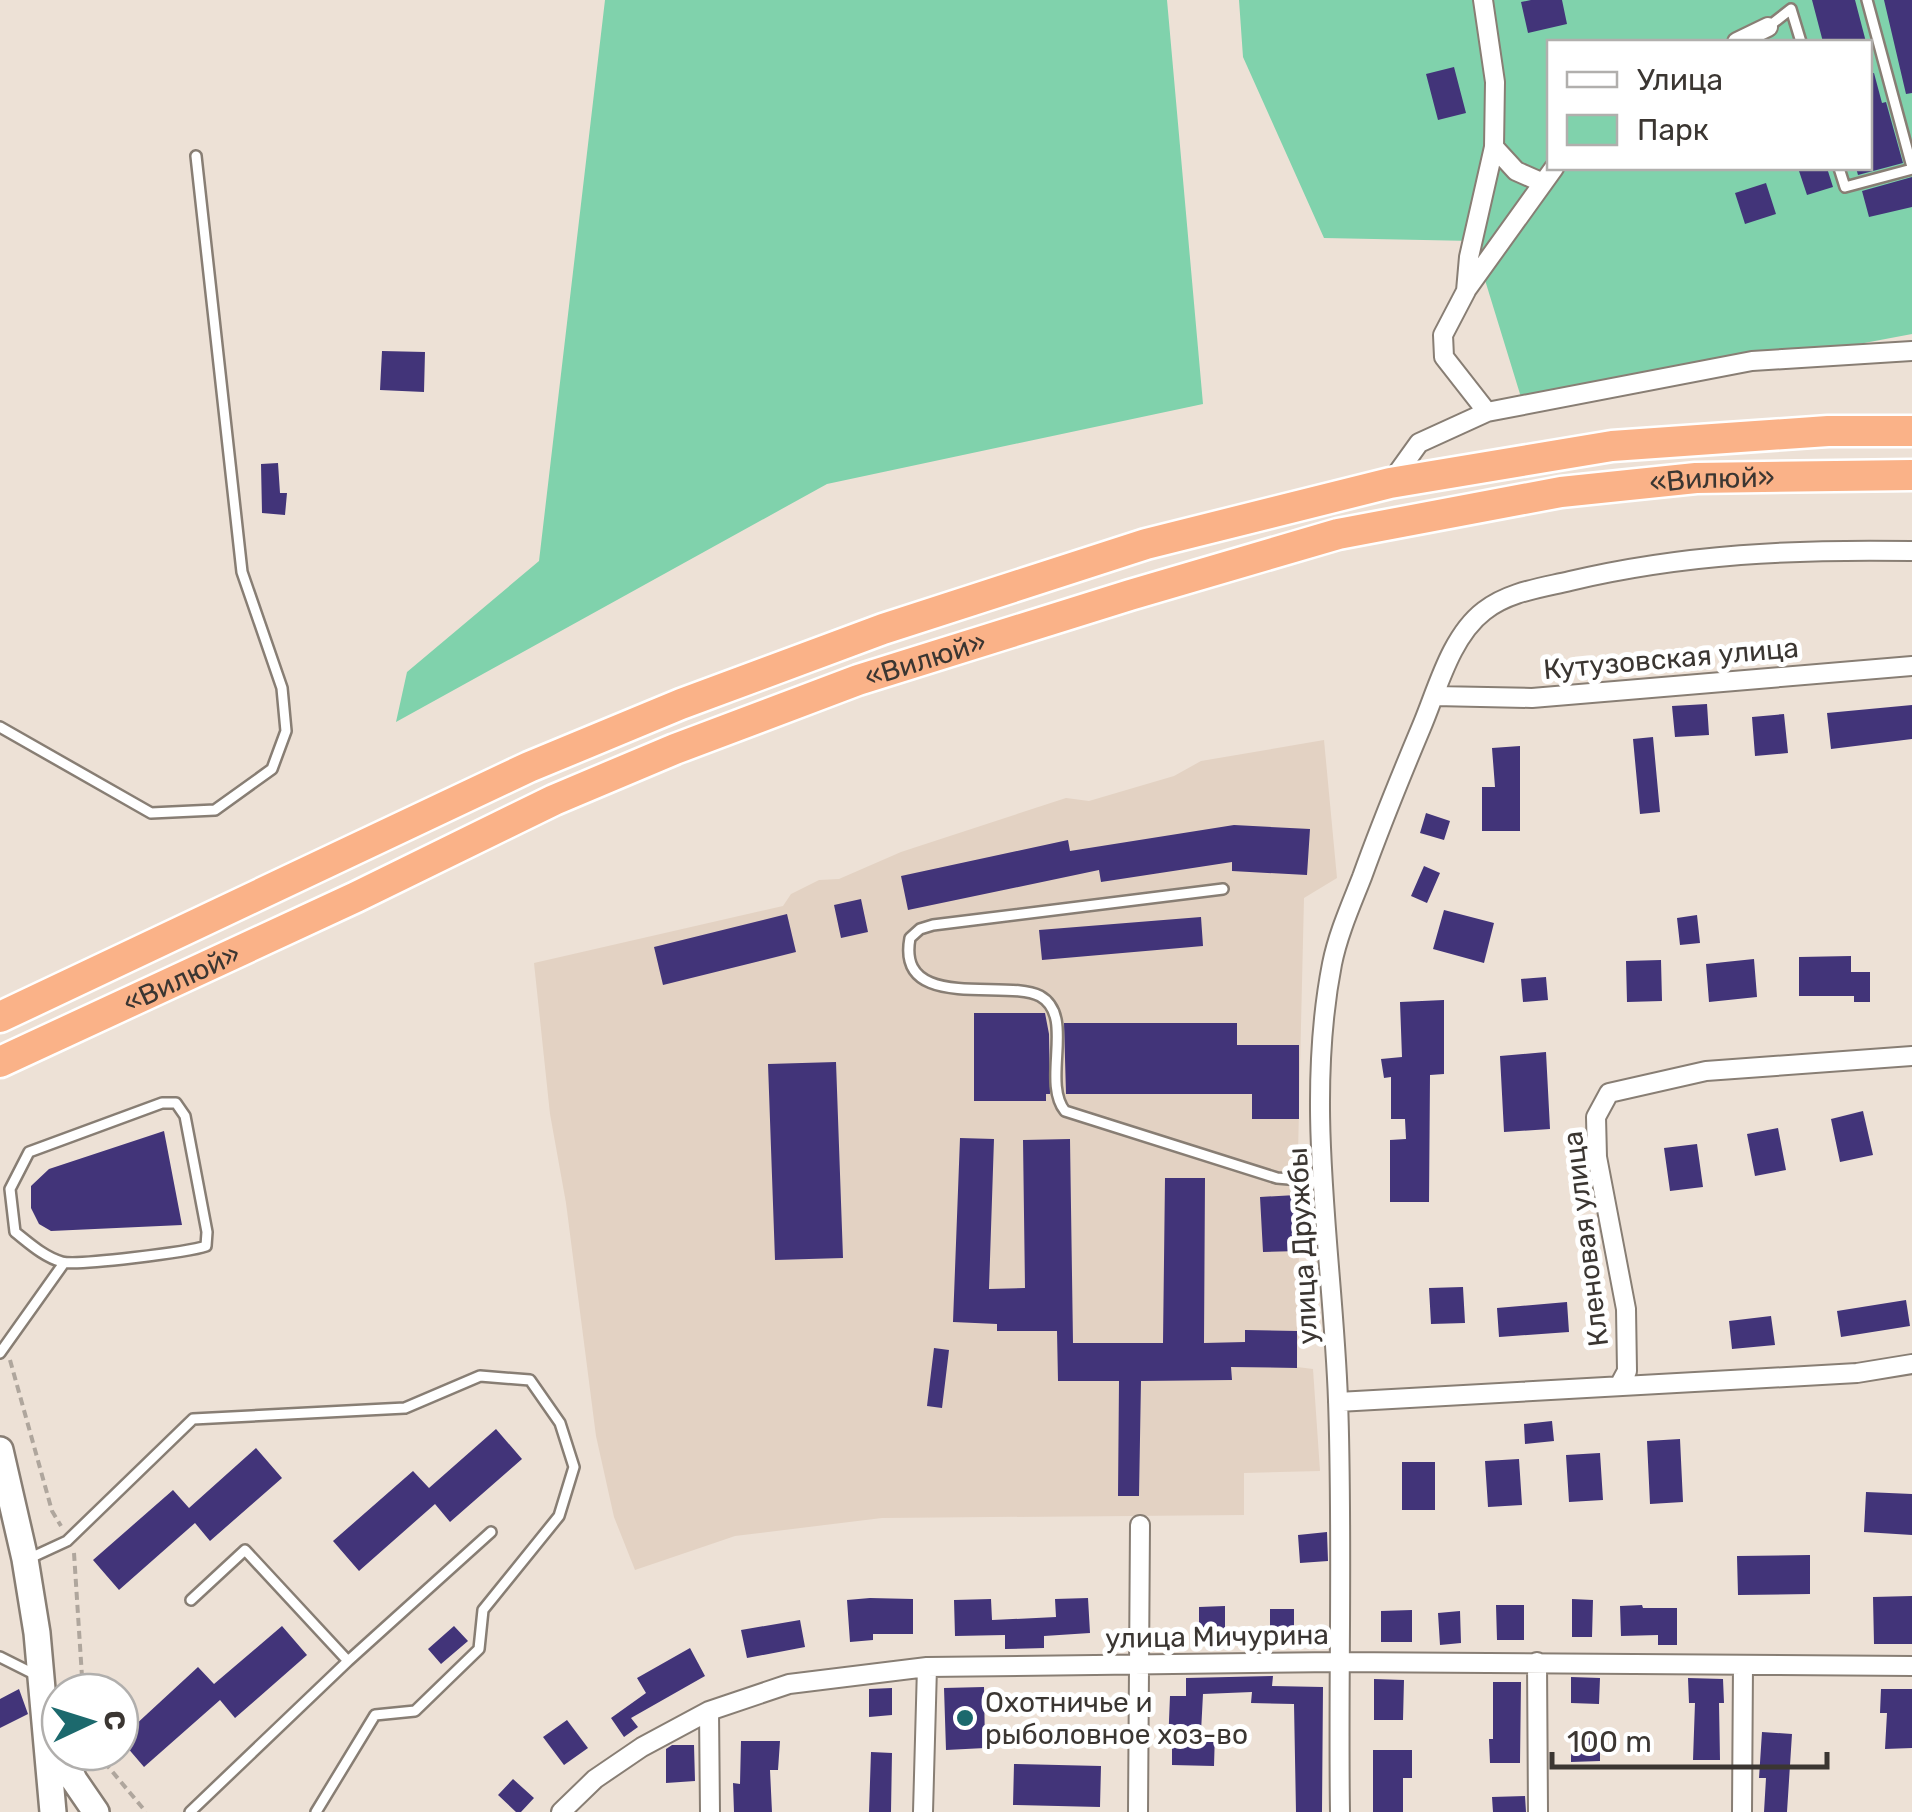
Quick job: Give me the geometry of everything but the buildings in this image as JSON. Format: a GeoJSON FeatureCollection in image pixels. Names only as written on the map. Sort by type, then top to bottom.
{"type":"FeatureCollection","features":[{"type":"Feature","properties":{"kind":"highway","name":"«Вилюй»"},"geometry":{"type":"LineString","coordinates":[[0,1016],[529,767],[681,704],[883,628],[1146,544],[1390,483],[1612,446],[1828,431],[1912,431]]}},
{"type":"Feature","properties":{"kind":"highway","name":"«Вилюй»"},"geometry":{"type":"LineString","coordinates":[[5,1061],[554,800],[658,756],[858,680],[1130,594],[1338,534],[1561,492],[1696,478],[1912,475]]}},
{"type":"Feature","properties":{"kind":"main road"},"geometry":{"type":"LineString","coordinates":[[0,1450],[4,1481],[25,1559],[41,1672]]}},
{"type":"Feature","properties":{"kind":"main road"},"geometry":{"type":"LineString","coordinates":[[50,1772],[53,1812]]}},
{"type":"Feature","properties":{"kind":"main road"},"geometry":{"type":"LineString","coordinates":[[70,1772],[96,1812]]}},
{"type":"Feature","properties":{"kind":"street"},"geometry":{"type":"LineString","coordinates":[[1466,291],[1469,257],[1494,147],[1495,82],[1484,0]]}},
{"type":"Feature","properties":{"kind":"street"},"geometry":{"type":"LineString","coordinates":[[1741,40],[1768,27]]}},
{"type":"Feature","properties":{"kind":"street"},"geometry":{"type":"LineString","coordinates":[[1494,147],[1516,171],[1540,182]]}},
{"type":"Feature","properties":{"kind":"street"},"geometry":{"type":"LineString","coordinates":[[1487,412],[1444,357],[1443,335],[1466,291],[1552,170]]}},
{"type":"Feature","properties":{"kind":"street"},"geometry":{"type":"LineString","coordinates":[[1390,483],[1419,443],[1487,412],[1752,362],[1912,352]]}},
{"type":"Feature","properties":{"kind":"street","name":"улица Дружбы"},"geometry":{"type":"LineString","coordinates":[[1340,1812],[1338,1402],[1325,1182],[1323,1034],[1333,959],[1391,798],[1461,638],[1473,620],[1500,601],[1520,593],[1648,564],[1792,550],[1912,550]]}},
{"type":"Feature","properties":{"kind":"street","name":"Кутузовская улица"},"geometry":{"type":"LineString","coordinates":[[1435,696],[1532,698],[1912,666]]}},
{"type":"Feature","properties":{"kind":"street"},"geometry":{"type":"LineString","coordinates":[[0,1000],[63,986]]}},
{"type":"Feature","properties":{"kind":"street","name":"Кленовая улица"},"geometry":{"type":"LineString","coordinates":[[1620,1384],[1627,1371],[1626,1309],[1597,1157],[1596,1117],[1610,1093],[1706,1071],[1912,1056]]}},
{"type":"Feature","properties":{"kind":"street"},"geometry":{"type":"LineString","coordinates":[[1338,1402],[1857,1373],[1912,1364]]}},
{"type":"Feature","properties":{"kind":"street"},"geometry":{"type":"LineString","coordinates":[[1138,1812],[1140,1525]]}},
{"type":"Feature","properties":{"kind":"street","name":"улица Мичурина"},"geometry":{"type":"LineString","coordinates":[[561,1812],[596,1778],[642,1747],[709,1711],[789,1684],[926,1667],[1338,1662],[1912,1666]]}},
{"type":"Feature","properties":{"kind":"street"},"geometry":{"type":"LineString","coordinates":[[1537,1662],[1538,1812]]}},
{"type":"Feature","properties":{"kind":"street"},"geometry":{"type":"LineString","coordinates":[[1742,1812],[1743,1665]]}},
{"type":"Feature","properties":{"kind":"street"},"geometry":{"type":"LineString","coordinates":[[923,1812],[926,1667]]}},
{"type":"Feature","properties":{"kind":"street"},"geometry":{"type":"LineString","coordinates":[[709,1711],[710,1812]]}},
{"type":"Feature","properties":{"kind":"lane"},"geometry":{"type":"LineString","coordinates":[[1840,170],[1845,187],[1912,168],[1867,0]]}},
{"type":"Feature","properties":{"kind":"lane"},"geometry":{"type":"LineString","coordinates":[[1768,27],[1790,4],[1801,40]]}},
{"type":"Feature","properties":{"kind":"lane"},"geometry":{"type":"LineString","coordinates":[[0,727],[152,813],[215,810],[272,769],[286,731],[282,688],[242,572],[196,156]]}},
{"type":"Feature","properties":{"kind":"lane"},"geometry":{"type":"LineString","coordinates":[[1223,889],[933,925],[920,928],[910,938],[910,961],[919,974],[950,988],[1029,992],[1050,1004],[1057,1018],[1055,1095],[1065,1112],[1277,1178],[1325,1182]]}},
{"type":"Feature","properties":{"kind":"lane"},"geometry":{"type":"LineString","coordinates":[[3,1350],[64,1263],[186,1252],[206,1246],[207,1232],[185,1116],[176,1103],[162,1104],[28,1152],[10,1189],[15,1232],[37,1250],[64,1263]]}},
{"type":"Feature","properties":{"kind":"lane"},"geometry":{"type":"LineString","coordinates":[[25,1559],[67,1541],[193,1419],[405,1408],[480,1376],[530,1380],[560,1423],[574,1467],[558,1516],[482,1610],[479,1649],[416,1712],[375,1715],[316,1812]]}},
{"type":"Feature","properties":{"kind":"lane"},"geometry":{"type":"LineString","coordinates":[[190,1812],[491,1532]]}},
{"type":"Feature","properties":{"kind":"lane"},"geometry":{"type":"LineString","coordinates":[[191,1600],[246,1550],[348,1661]]}},
{"type":"Feature","properties":{"kind":"lane"},"geometry":{"type":"LineString","coordinates":[[0,1657],[40,1677]]}},
{"type":"Feature","properties":{"kind":"path"},"geometry":{"type":"LineString","coordinates":[[3,1350],[52,1511],[74,1554],[82,1672]]}},
{"type":"Feature","properties":{"kind":"path"},"geometry":{"type":"LineString","coordinates":[[113,1772],[146,1812]]}},
{"type":"Feature","properties":{"kind":"shaded area"},"geometry":{"type":"Polygon","coordinates":[[[1324,740],[1337,878],[1304,898],[1297,1195],[1297,1367],[1313,1369],[1320,1471],[1244,1473],[1244,1515],[882,1518],[735,1536],[635,1570],[614,1517],[596,1436],[566,1203],[550,1114],[534,963],[783,906],[791,894],[819,880],[839,879],[901,852],[1066,798],[1089,801],[1174,776],[1201,761],[1324,740]]]}},
{"type":"Feature","properties":{"kind":"green space"},"geometry":{"type":"Polygon","coordinates":[[[605,0],[1167,0],[1203,404],[827,484],[396,722],[407,672],[539,561],[605,0]]]}},
{"type":"Feature","properties":{"kind":"green space"},"geometry":{"type":"Polygon","coordinates":[[[1239,0],[1912,0],[1912,334],[1524,407],[1473,241],[1324,238],[1243,57],[1239,0]]]}},
{"type":"Feature","properties":{"kind":"place","name":"Охотничье и рыболовное хоз-во"},"geometry":{"type":"Point","coordinates":[965,1718]}}]}
